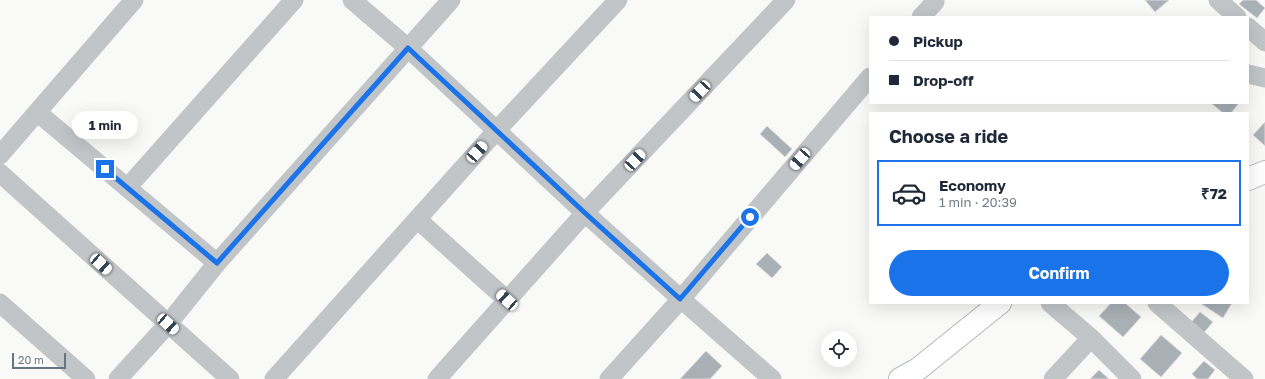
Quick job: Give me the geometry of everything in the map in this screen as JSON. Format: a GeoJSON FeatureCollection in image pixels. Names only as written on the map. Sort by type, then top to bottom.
{"type":"FeatureCollection","features":[{"type":"Feature","properties":{"kind":"main road"},"geometry":{"type":"LineString","coordinates":[[1249,179],[1265,172]]}},
{"type":"Feature","properties":{"kind":"main road"},"geometry":{"type":"LineString","coordinates":[[900,379],[918,369],[999,304]]}},
{"type":"Feature","properties":{"kind":"street"},"geometry":{"type":"LineString","coordinates":[[0,155],[134,0]]}},
{"type":"Feature","properties":{"kind":"street"},"geometry":{"type":"LineString","coordinates":[[127,188],[294,0]]}},
{"type":"Feature","properties":{"kind":"street"},"geometry":{"type":"LineString","coordinates":[[352,0],[408,48],[585,213],[680,299],[772,379]]}},
{"type":"Feature","properties":{"kind":"street"},"geometry":{"type":"LineString","coordinates":[[118,379],[168,324],[217,263],[451,0]]}},
{"type":"Feature","properties":{"kind":"street"},"geometry":{"type":"LineString","coordinates":[[274,379],[497,130],[618,0]]}},
{"type":"Feature","properties":{"kind":"street"},"geometry":{"type":"LineString","coordinates":[[437,379],[585,213],[786,0]]}},
{"type":"Feature","properties":{"kind":"street"},"geometry":{"type":"LineString","coordinates":[[1218,0],[1236,16]]}},
{"type":"Feature","properties":{"kind":"street"},"geometry":{"type":"LineString","coordinates":[[922,16],[934,2]]}},
{"type":"Feature","properties":{"kind":"street"},"geometry":{"type":"LineString","coordinates":[[1249,28],[1265,42]]}},
{"type":"Feature","properties":{"kind":"street"},"geometry":{"type":"LineString","coordinates":[[1249,74],[1265,78]]}},
{"type":"Feature","properties":{"kind":"street"},"geometry":{"type":"LineString","coordinates":[[609,379],[680,299],[869,78]]}},
{"type":"Feature","properties":{"kind":"street"},"geometry":{"type":"LineString","coordinates":[[37,112],[217,263]]}},
{"type":"Feature","properties":{"kind":"street"},"geometry":{"type":"LineString","coordinates":[[0,173],[230,379]]}},
{"type":"Feature","properties":{"kind":"street"},"geometry":{"type":"LineString","coordinates":[[417,219],[507,300]]}},
{"type":"Feature","properties":{"kind":"street"},"geometry":{"type":"LineString","coordinates":[[0,303],[86,379]]}},
{"type":"Feature","properties":{"kind":"street"},"geometry":{"type":"LineString","coordinates":[[1051,304],[1091,338],[1132,379]]}},
{"type":"Feature","properties":{"kind":"street"},"geometry":{"type":"LineString","coordinates":[[1158,304],[1244,379]]}},
{"type":"Feature","properties":{"kind":"street"},"geometry":{"type":"LineString","coordinates":[[1053,379],[1091,338]]}},
{"type":"Feature","properties":{"kind":"building"},"geometry":{"type":"Polygon","coordinates":[[[1145,0],[1169,0],[1155,12],[1145,0]]]}},
{"type":"Feature","properties":{"kind":"building"},"geometry":{"type":"Polygon","coordinates":[[[1243,0],[1256,0],[1265,8],[1257,18],[1239,4],[1243,0]]]}},
{"type":"Feature","properties":{"kind":"building"},"geometry":{"type":"Polygon","coordinates":[[[1212,104],[1238,104],[1232,112],[1222,112],[1212,104]]]}},
{"type":"Feature","properties":{"kind":"building"},"geometry":{"type":"Polygon","coordinates":[[[1265,122],[1265,146],[1253,135],[1265,122]]]}},
{"type":"Feature","properties":{"kind":"building"},"geometry":{"type":"Polygon","coordinates":[[[767,126],[792,149],[785,157],[760,134],[767,126]]]}},
{"type":"Feature","properties":{"kind":"building"},"geometry":{"type":"Polygon","coordinates":[[[767,253],[782,267],[772,278],[756,264],[767,253]]]}},
{"type":"Feature","properties":{"kind":"building"},"geometry":{"type":"Polygon","coordinates":[[[1110,304],[1126,304],[1141,317],[1123,337],[1099,316],[1110,304]]]}},
{"type":"Feature","properties":{"kind":"building"},"geometry":{"type":"Polygon","coordinates":[[[1202,304],[1231,304],[1223,318],[1202,304]]]}},
{"type":"Feature","properties":{"kind":"building"},"geometry":{"type":"Polygon","coordinates":[[[1200,312],[1213,322],[1201,336],[1188,326],[1200,312]]]}},
{"type":"Feature","properties":{"kind":"building"},"geometry":{"type":"Polygon","coordinates":[[[1161,335],[1182,353],[1161,377],[1140,359],[1161,335]]]}},
{"type":"Feature","properties":{"kind":"building"},"geometry":{"type":"Polygon","coordinates":[[[706,351],[722,366],[710,379],[680,379],[706,351]]]}},
{"type":"Feature","properties":{"kind":"building"},"geometry":{"type":"Polygon","coordinates":[[[1204,361],[1215,370],[1208,379],[1197,379],[1192,374],[1204,361]]]}},
{"type":"Feature","properties":{"kind":"building"},"geometry":{"type":"Polygon","coordinates":[[[1099,370],[1109,379],[1090,379],[1099,370]]]}},
{"type":"Feature","properties":{"kind":"route"},"geometry":{"type":"LineString","coordinates":[[105,169],[217,263],[408,48],[585,213],[680,299],[750,217]]}}]}
